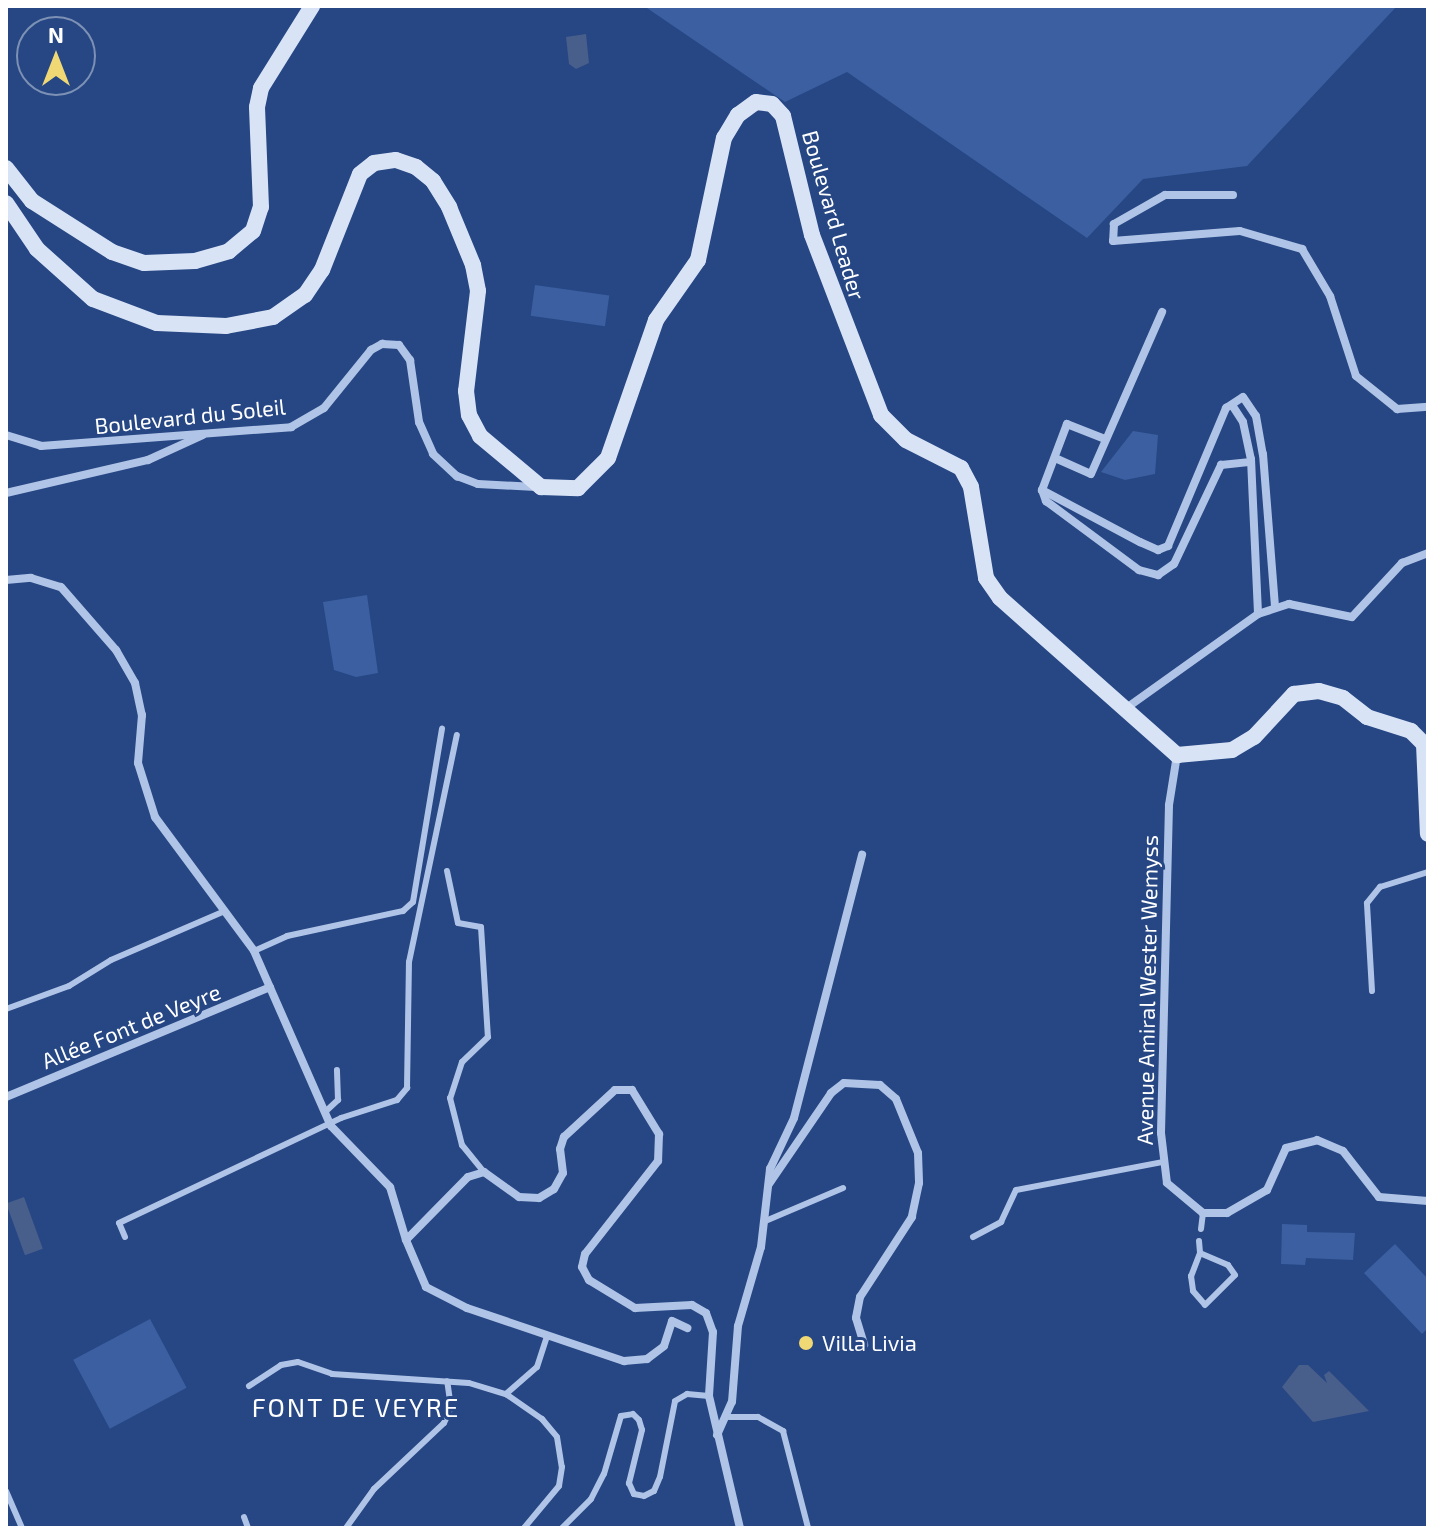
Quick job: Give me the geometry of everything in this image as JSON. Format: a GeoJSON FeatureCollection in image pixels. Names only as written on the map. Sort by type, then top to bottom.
{"type":"FeatureCollection","features":[{"type":"Feature","properties":{"kind":"street"},"geometry":{"type":"LineString","coordinates":[[6,168],[32,201],[112,252],[144,263],[195,261],[229,251],[253,231],[261,207],[257,107],[261,88],[312,6]]}},
{"type":"Feature","properties":{"kind":"street","name":"Boulevard Leader"},"geometry":{"type":"LineString","coordinates":[[541,487],[578,488],[597,474],[608,458],[656,320],[698,260],[724,138],[738,115],[756,102],[772,104],[783,116],[812,235],[881,415],[906,440],[961,468],[971,487],[986,578],[1000,598],[1177,755]]}},
{"type":"Feature","properties":{"kind":"street"},"geometry":{"type":"LineString","coordinates":[[6,203],[37,249],[93,299],[157,323],[226,326],[273,317],[305,295],[322,270],[360,174],[374,163],[396,160],[416,167],[433,181],[449,207],[473,265],[478,291],[466,391],[469,415],[480,436],[541,487]]}},
{"type":"Feature","properties":{"kind":"street"},"geometry":{"type":"LineString","coordinates":[[1233,195],[1165,195],[1114,224],[1113,241],[1240,231],[1302,249],[1330,296],[1356,376],[1397,409],[1428,407]]}},
{"type":"Feature","properties":{"kind":"street"},"geometry":{"type":"LineString","coordinates":[[1055,458],[1091,474],[1162,312]]}},
{"type":"Feature","properties":{"kind":"street","name":"Boulevard du Soleil"},"geometry":{"type":"LineString","coordinates":[[6,435],[41,446],[291,427],[324,408],[371,350],[382,344],[399,345],[410,360],[419,422],[433,454],[457,476],[478,484],[541,487]]}},
{"type":"Feature","properties":{"kind":"street"},"geometry":{"type":"LineString","coordinates":[[1042,490],[1140,542],[1158,550],[1168,546],[1232,405],[1243,397],[1256,416],[1266,485],[1275,607]]}},
{"type":"Feature","properties":{"kind":"street"},"geometry":{"type":"LineString","coordinates":[[1232,405],[1248,437],[1258,614]]}},
{"type":"Feature","properties":{"kind":"street"},"geometry":{"type":"LineString","coordinates":[[1042,490],[1067,424],[1105,439]]}},
{"type":"Feature","properties":{"kind":"street"},"geometry":{"type":"LineString","coordinates":[[6,493],[148,460],[204,434]]}},
{"type":"Feature","properties":{"kind":"street"},"geometry":{"type":"LineString","coordinates":[[1042,490],[1054,510],[1139,570],[1158,575],[1174,564],[1221,465],[1251,462]]}},
{"type":"Feature","properties":{"kind":"street"},"geometry":{"type":"LineString","coordinates":[[1252,486],[1266,485]]}},
{"type":"Feature","properties":{"kind":"street"},"geometry":{"type":"LineString","coordinates":[[1125,709],[1258,614],[1289,604],[1352,617],[1402,563],[1428,553]]}},
{"type":"Feature","properties":{"kind":"street"},"geometry":{"type":"LineString","coordinates":[[6,580],[31,578],[61,587],[116,650],[135,683],[142,715],[138,763],[155,817],[254,951],[331,1126],[390,1187],[406,1240],[426,1287],[547,1337],[624,1361],[647,1359],[664,1346],[672,1321],[687,1328]]}},
{"type":"Feature","properties":{"kind":"street"},"geometry":{"type":"LineString","coordinates":[[1177,755],[1232,750],[1254,737],[1294,694],[1319,691],[1343,698],[1367,717],[1411,731],[1424,744],[1428,834]]}},
{"type":"Feature","properties":{"kind":"street","name":"Avenue Amiral Wester Wemyss"},"geometry":{"type":"LineString","coordinates":[[1177,755],[1169,805],[1163,1162],[1167,1183],[1203,1213]]}},
{"type":"Feature","properties":{"kind":"street"},"geometry":{"type":"LineString","coordinates":[[717,1435],[729,1417],[738,1326],[756,1270],[766,1187],[794,1118],[862,855]]}},
{"type":"Feature","properties":{"kind":"street","name":"Allée Font de Veyre"},"geometry":{"type":"LineString","coordinates":[[6,1097],[270,987]]}},
{"type":"Feature","properties":{"kind":"street"},"geometry":{"type":"LineString","coordinates":[[766,1187],[831,1093],[844,1083],[880,1085],[896,1099],[918,1153],[919,1183],[912,1217],[860,1297],[856,1318],[864,1345]]}},
{"type":"Feature","properties":{"kind":"street"},"geometry":{"type":"LineString","coordinates":[[406,1240],[468,1177],[484,1172],[519,1197],[539,1198],[554,1189],[563,1173],[560,1149],[564,1137],[615,1090],[632,1090],[659,1134],[658,1161],[585,1254],[582,1267],[589,1280],[635,1308],[692,1305],[706,1313],[713,1332],[709,1396],[740,1528]]}},
{"type":"Feature","properties":{"kind":"street"},"geometry":{"type":"LineString","coordinates":[[1203,1213],[1243,1207],[1267,1190],[1286,1148],[1317,1140],[1343,1151],[1379,1197],[1428,1201]]}},
{"type":"Feature","properties":{"kind":"lane"},"geometry":{"type":"LineString","coordinates":[[254,951],[287,936],[403,911],[413,902],[442,728]]}},
{"type":"Feature","properties":{"kind":"lane"},"geometry":{"type":"LineString","coordinates":[[125,1237],[119,1223],[331,1126],[397,1100],[407,1088],[409,962],[457,735]]}},
{"type":"Feature","properties":{"kind":"lane"},"geometry":{"type":"LineString","coordinates":[[447,871],[458,923],[481,927],[488,1037],[462,1062],[450,1098],[462,1145],[484,1172]]}},
{"type":"Feature","properties":{"kind":"lane"},"geometry":{"type":"LineString","coordinates":[[1372,991],[1367,903],[1380,887],[1428,872]]}},
{"type":"Feature","properties":{"kind":"lane"},"geometry":{"type":"LineString","coordinates":[[6,1009],[69,986],[111,960],[225,911]]}},
{"type":"Feature","properties":{"kind":"lane"},"geometry":{"type":"LineString","coordinates":[[325,1112],[338,1100],[337,1070]]}},
{"type":"Feature","properties":{"kind":"lane"},"geometry":{"type":"LineString","coordinates":[[973,1237],[1001,1222],[1016,1190],[1163,1162]]}},
{"type":"Feature","properties":{"kind":"lane"},"geometry":{"type":"LineString","coordinates":[[763,1222],[843,1188]]}},
{"type":"Feature","properties":{"kind":"lane"},"geometry":{"type":"LineString","coordinates":[[1201,1229],[1203,1213]]}},
{"type":"Feature","properties":{"kind":"lane"},"geometry":{"type":"LineString","coordinates":[[1199,1241],[1200,1253],[1191,1276],[1193,1291],[1205,1305],[1235,1275],[1228,1265],[1200,1253]]}},
{"type":"Feature","properties":{"kind":"lane"},"geometry":{"type":"LineString","coordinates":[[506,1394],[537,1367],[547,1337]]}},
{"type":"Feature","properties":{"kind":"lane"},"geometry":{"type":"LineString","coordinates":[[249,1386],[281,1365],[298,1362],[332,1374],[447,1381],[506,1394],[542,1419],[557,1437],[562,1467],[559,1486],[524,1528]]}},
{"type":"Feature","properties":{"kind":"lane"},"geometry":{"type":"LineString","coordinates":[[346,1528],[374,1489],[444,1423],[451,1408],[447,1381]]}},
{"type":"Feature","properties":{"kind":"lane"},"geometry":{"type":"LineString","coordinates":[[562,1528],[591,1499],[604,1474],[621,1416],[633,1414],[642,1430],[629,1483],[634,1494],[644,1496],[654,1491],[660,1477],[675,1401],[687,1394],[709,1396]]}},
{"type":"Feature","properties":{"kind":"lane"},"geometry":{"type":"LineString","coordinates":[[729,1417],[758,1417],[783,1431],[808,1528]]}},
{"type":"Feature","properties":{"kind":"lane"},"geometry":{"type":"LineString","coordinates":[[6,1491],[22,1528]]}},
{"type":"Feature","properties":{"kind":"lane"},"geometry":{"type":"LineString","coordinates":[[244,1517],[248,1528]]}},
{"type":"Feature","properties":{"kind":"shaded area"},"geometry":{"type":"Polygon","coordinates":[[[644,6],[1397,6],[1247,166],[1143,179],[1087,238],[847,72],[785,102],[644,6]]]}},
{"type":"Feature","properties":{"kind":"shaded area"},"geometry":{"type":"Polygon","coordinates":[[[586,34],[589,63],[576,69],[569,64],[566,37],[586,34]]]}},
{"type":"Feature","properties":{"kind":"shaded area"},"geometry":{"type":"Polygon","coordinates":[[[535,285],[609,295],[605,326],[531,316],[535,285]]]}},
{"type":"Feature","properties":{"kind":"shaded area"},"geometry":{"type":"Polygon","coordinates":[[[1133,431],[1158,435],[1155,474],[1125,480],[1101,472],[1133,431]]]}},
{"type":"Feature","properties":{"kind":"shaded area"},"geometry":{"type":"Polygon","coordinates":[[[367,595],[378,673],[356,677],[334,670],[323,602],[367,595]]]}},
{"type":"Feature","properties":{"kind":"shaded area"},"geometry":{"type":"Polygon","coordinates":[[[24,1197],[43,1249],[25,1255],[6,1203],[24,1197]]]}},
{"type":"Feature","properties":{"kind":"shaded area"},"geometry":{"type":"Polygon","coordinates":[[[1282,1224],[1307,1225],[1307,1232],[1355,1233],[1353,1260],[1306,1258],[1305,1265],[1281,1264],[1282,1224]]]}},
{"type":"Feature","properties":{"kind":"shaded area"},"geometry":{"type":"Polygon","coordinates":[[[1395,1244],[1428,1279],[1428,1328],[1422,1334],[1364,1273],[1395,1244]]]}},
{"type":"Feature","properties":{"kind":"shaded area"},"geometry":{"type":"Polygon","coordinates":[[[150,1319],[187,1388],[110,1429],[73,1360],[150,1319]]]}},
{"type":"Feature","properties":{"kind":"shaded area"},"geometry":{"type":"Polygon","coordinates":[[[1299,1365],[1308,1365],[1327,1383],[1324,1375],[1329,1371],[1369,1411],[1313,1422],[1282,1387],[1299,1365]]]}},
{"type":"Feature","properties":{"kind":"place","name":"Villa Livia"},"geometry":{"type":"Point","coordinates":[806,1343]}},
{"type":"Feature","properties":{"kind":"district","name":"FONT DE VEYRE"},"geometry":{"type":"Point","coordinates":[356,1407]}}]}
